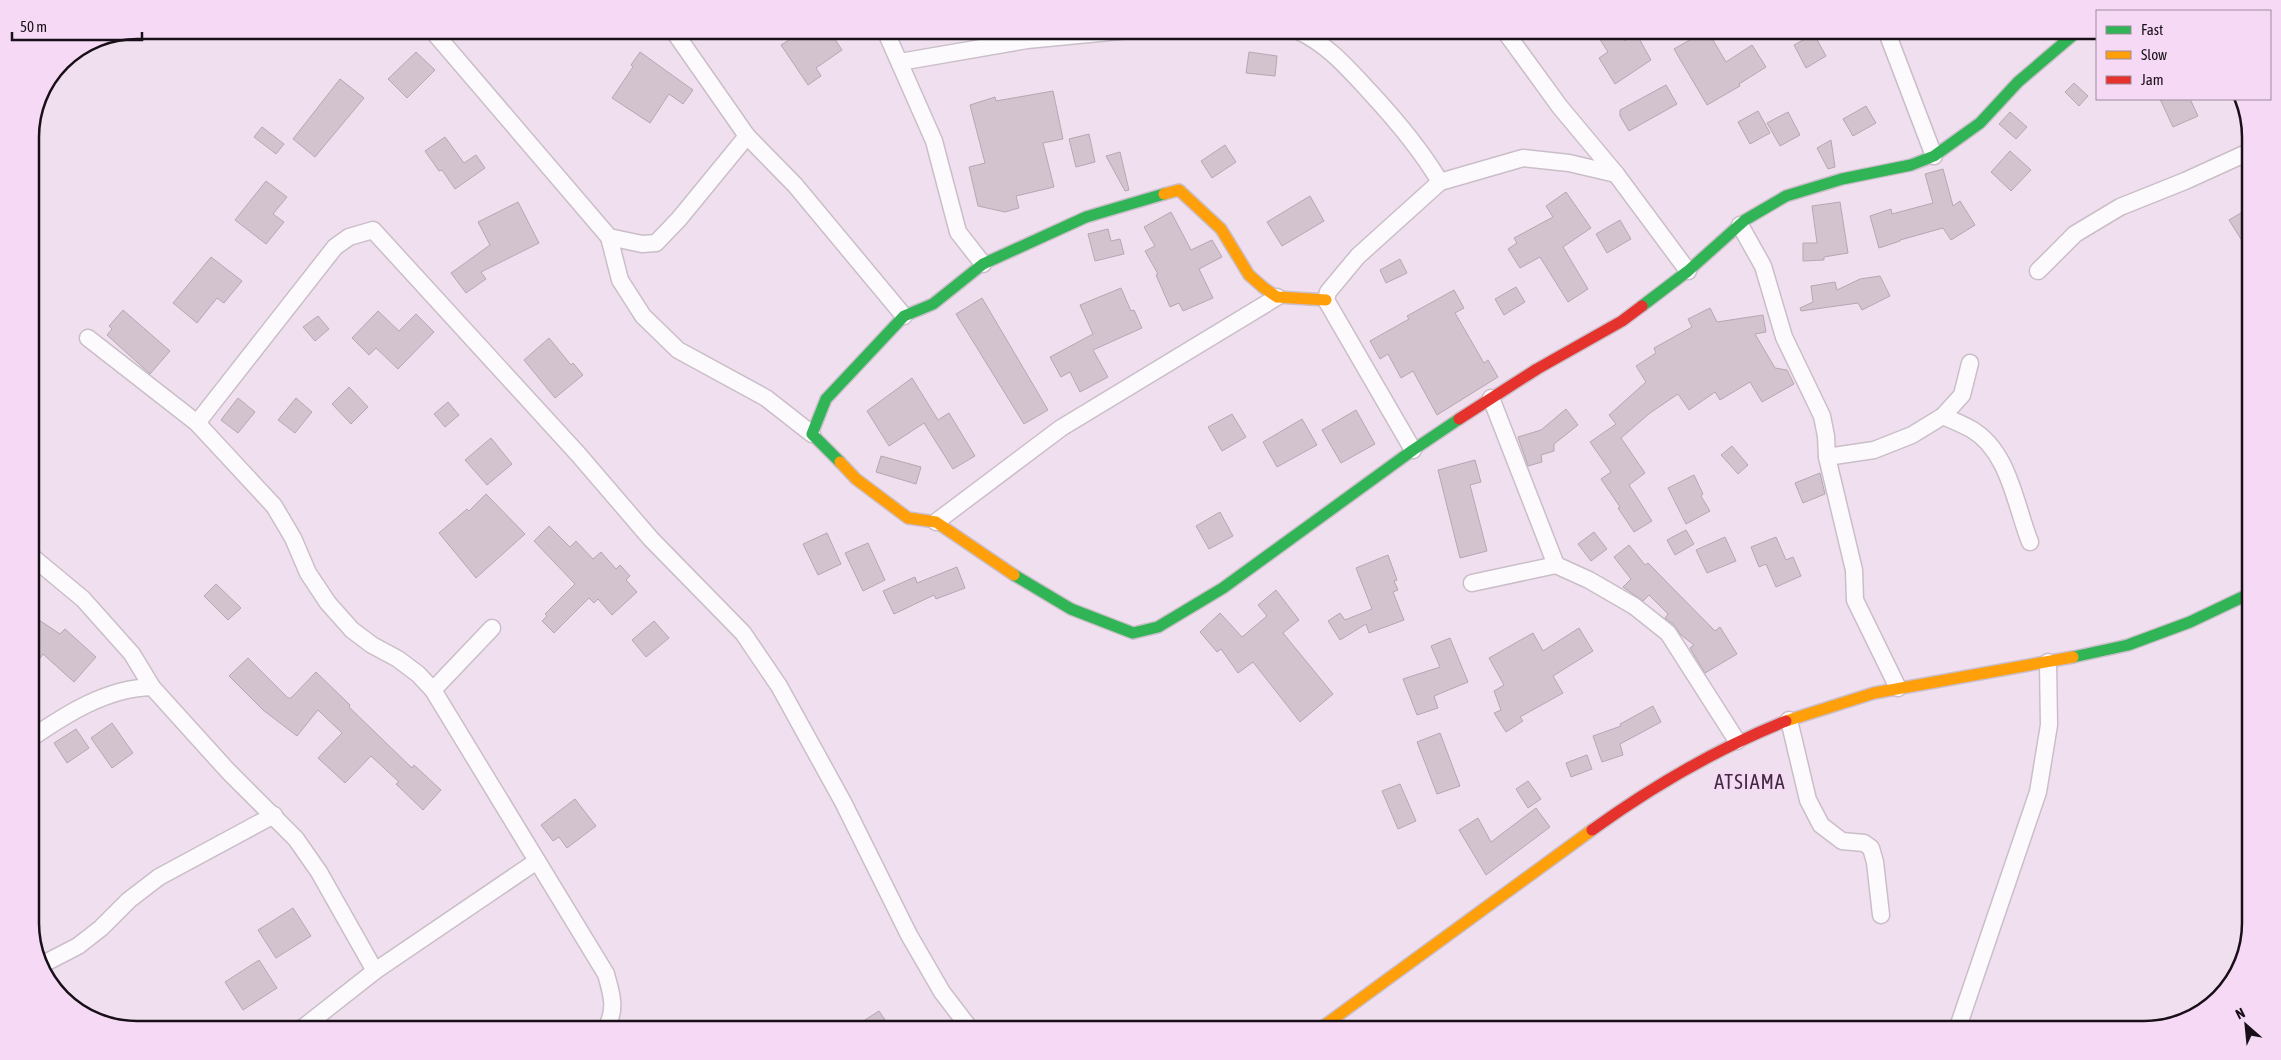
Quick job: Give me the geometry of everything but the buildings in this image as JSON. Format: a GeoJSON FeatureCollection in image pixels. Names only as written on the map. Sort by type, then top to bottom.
{"type":"FeatureCollection","features":[{"type":"Feature","properties":{"kind":"street"},"geometry":{"type":"LineString","coordinates":[[440,39],[609,237],[620,280],[643,316],[678,350],[766,398],[812,434],[856,479],[908,518],[936,522],[1002,568],[1071,609],[1133,633],[1158,627],[1223,588],[1414,450],[1491,398],[1537,369],[1622,321],[1688,271],[1740,225],[1786,196],[1842,179],[1911,165],[1934,156],[1980,123],[2018,82],[2068,39]]}},
{"type":"Feature","properties":{"kind":"street"},"geometry":{"type":"LineString","coordinates":[[678,39],[748,136],[795,185],[904,316]]}},
{"type":"Feature","properties":{"kind":"street"},"geometry":{"type":"LineString","coordinates":[[889,39],[934,141],[958,232],[983,264]]}},
{"type":"Feature","properties":{"kind":"street"},"geometry":{"type":"LineString","coordinates":[[900,62],[1037,39]]}},
{"type":"Feature","properties":{"kind":"street"},"geometry":{"type":"LineString","coordinates":[[1314,39],[1342,62],[1420,150],[1440,182]]}},
{"type":"Feature","properties":{"kind":"street"},"geometry":{"type":"LineString","coordinates":[[1511,39],[1560,107],[1616,174],[1688,271]]}},
{"type":"Feature","properties":{"kind":"street"},"geometry":{"type":"LineString","coordinates":[[1889,39],[1934,156]]}},
{"type":"Feature","properties":{"kind":"street"},"geometry":{"type":"LineString","coordinates":[[609,237],[642,244],[656,243],[679,219],[748,136]]}},
{"type":"Feature","properties":{"kind":"street"},"geometry":{"type":"LineString","coordinates":[[2038,271],[2075,234],[2120,207],[2185,181],[2242,155]]}},
{"type":"Feature","properties":{"kind":"street"},"geometry":{"type":"LineString","coordinates":[[1414,450],[1326,300],[1328,292],[1358,256],[1440,182],[1523,158],[1569,163],[1616,174]]}},
{"type":"Feature","properties":{"kind":"street"},"geometry":{"type":"LineString","coordinates":[[812,434],[826,398],[904,316],[933,304],[983,264],[1086,217],[1179,190],[1222,229],[1249,275],[1277,297],[1326,300]]}},
{"type":"Feature","properties":{"kind":"street"},"geometry":{"type":"LineString","coordinates":[[1740,225],[1763,266],[1784,336],[1822,416],[1826,436],[1827,457],[1854,570],[1855,600],[1898,688]]}},
{"type":"Feature","properties":{"kind":"street"},"geometry":{"type":"LineString","coordinates":[[197,423],[335,246],[348,237],[374,230],[572,446],[651,539],[743,633],[779,686],[843,802],[909,935],[942,992],[965,1021]]}},
{"type":"Feature","properties":{"kind":"street"},"geometry":{"type":"LineString","coordinates":[[936,522],[1061,428],[1277,297]]}},
{"type":"Feature","properties":{"kind":"street"},"geometry":{"type":"LineString","coordinates":[[88,338],[197,423],[274,506],[293,538],[308,573],[328,603],[352,630],[372,645],[398,659],[418,674],[433,690],[606,974],[613,999],[609,1021]]}},
{"type":"Feature","properties":{"kind":"street"},"geometry":{"type":"LineString","coordinates":[[1827,457],[1874,450],[1912,435],[1943,416],[1962,395],[1970,364]]}},
{"type":"Feature","properties":{"kind":"street"},"geometry":{"type":"LineString","coordinates":[[1491,398],[1556,565]]}},
{"type":"Feature","properties":{"kind":"street"},"geometry":{"type":"LineString","coordinates":[[1943,416],[1972,430],[1994,450],[2008,473],[2013,495],[2030,542]]}},
{"type":"Feature","properties":{"kind":"street"},"geometry":{"type":"LineString","coordinates":[[39,562],[83,599],[132,654],[152,687],[221,764],[296,839],[318,872],[375,971]]}},
{"type":"Feature","properties":{"kind":"street"},"geometry":{"type":"LineString","coordinates":[[1472,583],[1556,565],[1589,580],[1634,606],[1668,633],[1737,741]]}},
{"type":"Feature","properties":{"kind":"street"},"geometry":{"type":"LineString","coordinates":[[1330,1021],[1637,797],[1737,741],[1789,720],[1874,693],[2048,662],[2128,645],[2190,622],[2242,597]]}},
{"type":"Feature","properties":{"kind":"street"},"geometry":{"type":"LineString","coordinates":[[433,690],[492,628]]}},
{"type":"Feature","properties":{"kind":"street"},"geometry":{"type":"LineString","coordinates":[[1959,1021],[2038,792],[2049,725],[2048,662]]}},
{"type":"Feature","properties":{"kind":"street"},"geometry":{"type":"LineString","coordinates":[[39,733],[54,722],[103,697],[122,690],[152,687]]}},
{"type":"Feature","properties":{"kind":"street"},"geometry":{"type":"LineString","coordinates":[[1789,720],[1808,800],[1821,825],[1842,841],[1864,843],[1872,848],[1881,915]]}},
{"type":"Feature","properties":{"kind":"street"},"geometry":{"type":"LineString","coordinates":[[47,962],[86,940],[129,900],[159,878],[274,815]]}},
{"type":"Feature","properties":{"kind":"street"},"geometry":{"type":"LineString","coordinates":[[311,1021],[375,971],[537,861]]}},
{"type":"Feature","properties":{"kind":"traffic: fast"},"geometry":{"type":"LineString","coordinates":[[1642,306],[1688,271],[1745,220],[1786,196],[1842,179],[1911,165],[1934,156],[1980,123],[2018,82],[2068,39]]}},
{"type":"Feature","properties":{"kind":"traffic: fast"},"geometry":{"type":"LineString","coordinates":[[840,462],[812,434],[826,399],[904,316],[933,304],[983,264],[1086,217],[1164,194]]}},
{"type":"Feature","properties":{"kind":"traffic: fast"},"geometry":{"type":"LineString","coordinates":[[1014,575],[1071,609],[1133,633],[1158,627],[1223,588],[1413,450],[1459,419]]}},
{"type":"Feature","properties":{"kind":"traffic: fast"},"geometry":{"type":"LineString","coordinates":[[2073,657],[2128,645],[2190,622],[2242,597]]}},
{"type":"Feature","properties":{"kind":"traffic: slow"},"geometry":{"type":"LineString","coordinates":[[1164,194],[1179,190],[1221,229],[1249,275],[1277,297],[1326,300]]}},
{"type":"Feature","properties":{"kind":"traffic: slow"},"geometry":{"type":"LineString","coordinates":[[840,462],[856,479],[908,518],[936,522],[1014,575]]}},
{"type":"Feature","properties":{"kind":"traffic: slow"},"geometry":{"type":"LineString","coordinates":[[1786,721],[1874,693],[2073,657]]}},
{"type":"Feature","properties":{"kind":"traffic: slow"},"geometry":{"type":"LineString","coordinates":[[1330,1021],[1592,830]]}},
{"type":"Feature","properties":{"kind":"traffic: jam"},"geometry":{"type":"LineString","coordinates":[[1459,419],[1537,369],[1622,321],[1642,306]]}},
{"type":"Feature","properties":{"kind":"traffic: jam"},"geometry":{"type":"LineString","coordinates":[[1592,830],[1638,798],[1710,756],[1786,721]]}},
{"type":"Feature","properties":{"kind":"district","name":"ATSIAMA"},"geometry":{"type":"Point","coordinates":[1750,782]}}]}
